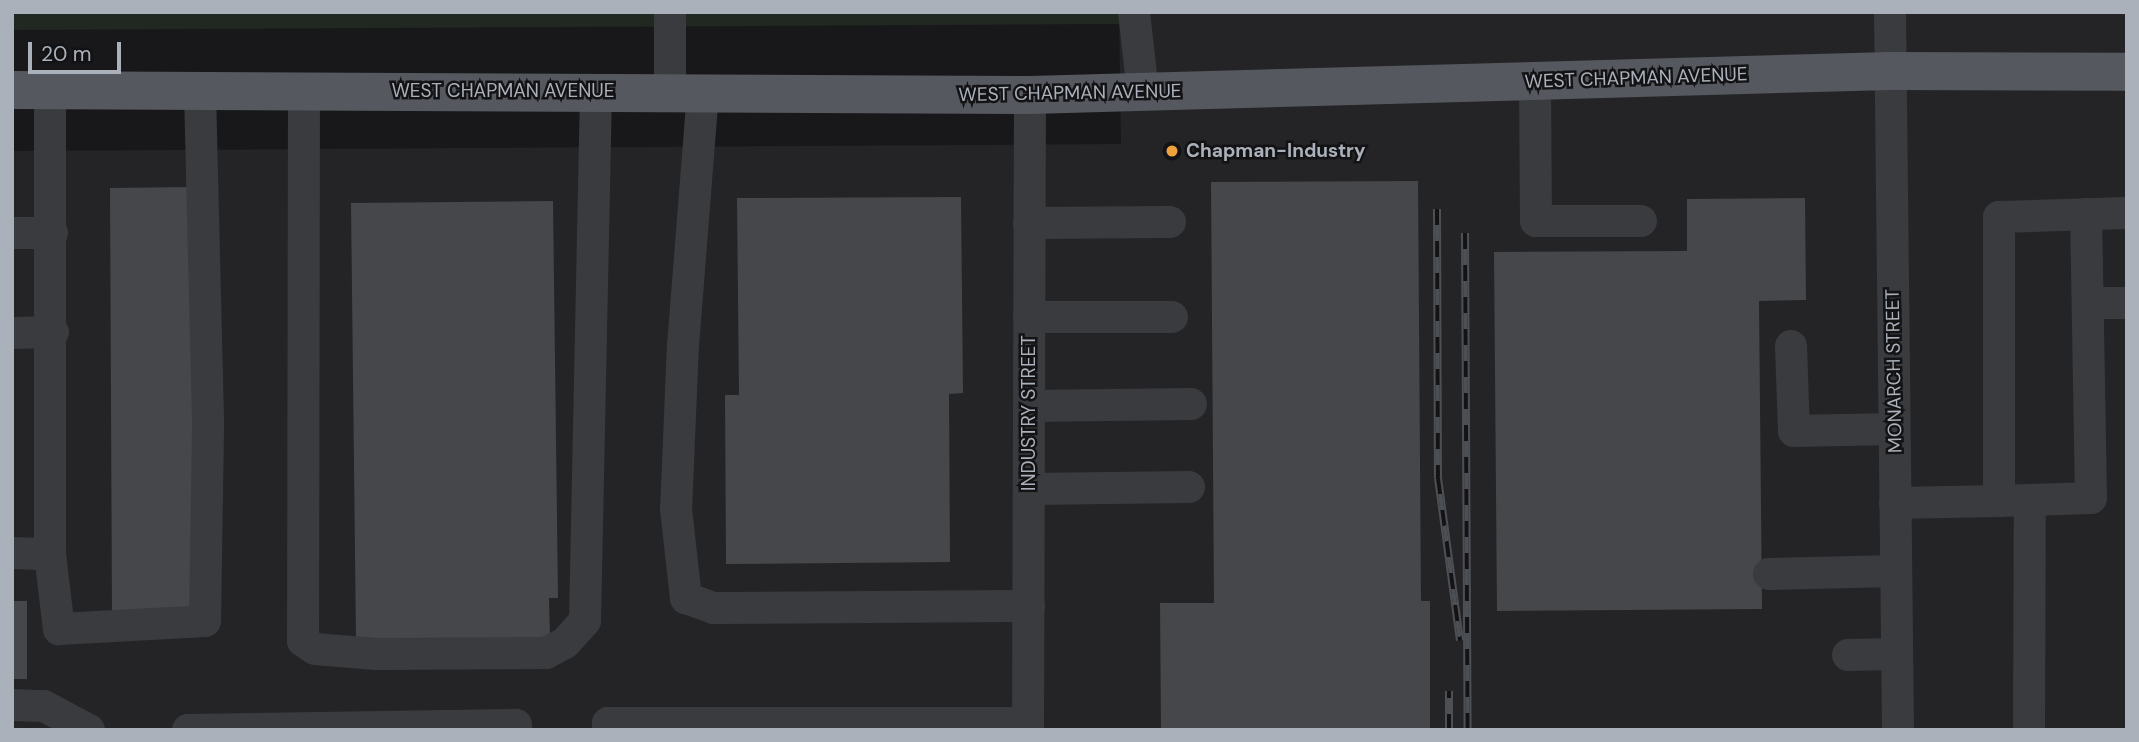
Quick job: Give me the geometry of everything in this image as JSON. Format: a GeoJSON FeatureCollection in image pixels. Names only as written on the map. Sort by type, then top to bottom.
{"type":"FeatureCollection","features":[{"type":"Feature","properties":{"kind":"main road","name":"WEST CHAPMAN AVENUE"},"geometry":{"type":"LineString","coordinates":[[12,90],[1030,95],[1891,71],[2127,72]]}},
{"type":"Feature","properties":{"kind":"street"},"geometry":{"type":"LineString","coordinates":[[670,12],[687,92],[683,344],[676,509],[686,598],[714,608],[1029,606]]}},
{"type":"Feature","properties":{"kind":"street"},"geometry":{"type":"LineString","coordinates":[[1133,12],[1143,92]]}},
{"type":"Feature","properties":{"kind":"street","name":"MONARCH STREET"},"geometry":{"type":"LineString","coordinates":[[1890,12],[1898,730]]}},
{"type":"Feature","properties":{"kind":"street"},"geometry":{"type":"LineString","coordinates":[[1535,81],[1536,221],[1642,221]]}},
{"type":"Feature","properties":{"kind":"street"},"geometry":{"type":"LineString","coordinates":[[50,90],[53,332],[50,554],[59,629],[205,621],[208,419],[200,90]]}},
{"type":"Feature","properties":{"kind":"street"},"geometry":{"type":"LineString","coordinates":[[304,91],[303,641],[315,649],[376,654],[546,653],[565,643],[585,621],[596,92]]}},
{"type":"Feature","properties":{"kind":"street","name":"INDUSTRY STREET"},"geometry":{"type":"LineString","coordinates":[[1028,726],[1030,95]]}},
{"type":"Feature","properties":{"kind":"street"},"geometry":{"type":"LineString","coordinates":[[1999,501],[1999,217],[2127,212]]}},
{"type":"Feature","properties":{"kind":"street"},"geometry":{"type":"LineString","coordinates":[[1895,503],[2091,498],[2086,214]]}},
{"type":"Feature","properties":{"kind":"street"},"geometry":{"type":"LineString","coordinates":[[1030,223],[1170,222]]}},
{"type":"Feature","properties":{"kind":"street"},"geometry":{"type":"LineString","coordinates":[[12,233],[52,233]]}},
{"type":"Feature","properties":{"kind":"street"},"geometry":{"type":"LineString","coordinates":[[2088,303],[2127,303]]}},
{"type":"Feature","properties":{"kind":"street"},"geometry":{"type":"LineString","coordinates":[[1030,317],[1172,317]]}},
{"type":"Feature","properties":{"kind":"street"},"geometry":{"type":"LineString","coordinates":[[12,332],[53,332]]}},
{"type":"Feature","properties":{"kind":"street"},"geometry":{"type":"LineString","coordinates":[[1791,346],[1794,431],[1894,429]]}},
{"type":"Feature","properties":{"kind":"street"},"geometry":{"type":"LineString","coordinates":[[1029,406],[1191,404]]}},
{"type":"Feature","properties":{"kind":"street"},"geometry":{"type":"LineString","coordinates":[[1029,489],[1189,487]]}},
{"type":"Feature","properties":{"kind":"street"},"geometry":{"type":"LineString","coordinates":[[2029,730],[2030,500]]}},
{"type":"Feature","properties":{"kind":"street"},"geometry":{"type":"LineString","coordinates":[[12,553],[50,554]]}},
{"type":"Feature","properties":{"kind":"street"},"geometry":{"type":"LineString","coordinates":[[1769,574],[1896,571]]}},
{"type":"Feature","properties":{"kind":"street"},"geometry":{"type":"LineString","coordinates":[[1848,656],[1897,654]]}},
{"type":"Feature","properties":{"kind":"street"},"geometry":{"type":"LineString","coordinates":[[12,705],[44,706],[89,730]]}},
{"type":"Feature","properties":{"kind":"street"},"geometry":{"type":"LineString","coordinates":[[608,730],[608,723],[1028,726]]}},
{"type":"Feature","properties":{"kind":"street"},"geometry":{"type":"LineString","coordinates":[[188,730],[516,725],[516,730]]}},
{"type":"Feature","properties":{"kind":"shaded area"},"geometry":{"type":"Polygon","coordinates":[[[12,12],[1119,12],[1119,24],[12,30],[12,12]]]}},
{"type":"Feature","properties":{"kind":"shaded area"},"geometry":{"type":"Polygon","coordinates":[[[1119,12],[2127,12],[2127,730],[12,730],[12,151],[1121,144],[1119,12]]]}},
{"type":"Feature","properties":{"kind":"building"},"geometry":{"type":"Polygon","coordinates":[[[1418,181],[1421,601],[1430,601],[1430,730],[1161,730],[1160,603],[1214,603],[1211,182],[1418,181]]]}},
{"type":"Feature","properties":{"kind":"building"},"geometry":{"type":"Polygon","coordinates":[[[192,187],[193,602],[180,614],[112,615],[110,188],[192,187]]]}},
{"type":"Feature","properties":{"kind":"building"},"geometry":{"type":"Polygon","coordinates":[[[961,197],[963,393],[949,394],[950,562],[726,564],[725,395],[739,395],[737,198],[961,197]]]}},
{"type":"Feature","properties":{"kind":"building"},"geometry":{"type":"Polygon","coordinates":[[[1805,198],[1806,300],[1759,301],[1762,609],[1497,611],[1494,252],[1687,251],[1687,199],[1805,198]]]}},
{"type":"Feature","properties":{"kind":"building"},"geometry":{"type":"Polygon","coordinates":[[[553,201],[558,598],[549,598],[550,638],[356,641],[351,203],[553,201]]]}},
{"type":"Feature","properties":{"kind":"building"},"geometry":{"type":"Polygon","coordinates":[[[12,601],[27,601],[27,679],[12,679],[12,601]]]}},
{"type":"Feature","properties":{"kind":"railway"},"geometry":{"type":"LineString","coordinates":[[1437,209],[1438,478],[1460,641]]}},
{"type":"Feature","properties":{"kind":"railway"},"geometry":{"type":"LineString","coordinates":[[1465,233],[1468,730]]}},
{"type":"Feature","properties":{"kind":"railway"},"geometry":{"type":"LineString","coordinates":[[1449,691],[1449,730]]}},
{"type":"Feature","properties":{"kind":"place","name":"Chapman-Industry"},"geometry":{"type":"Point","coordinates":[1172,151]}}]}
